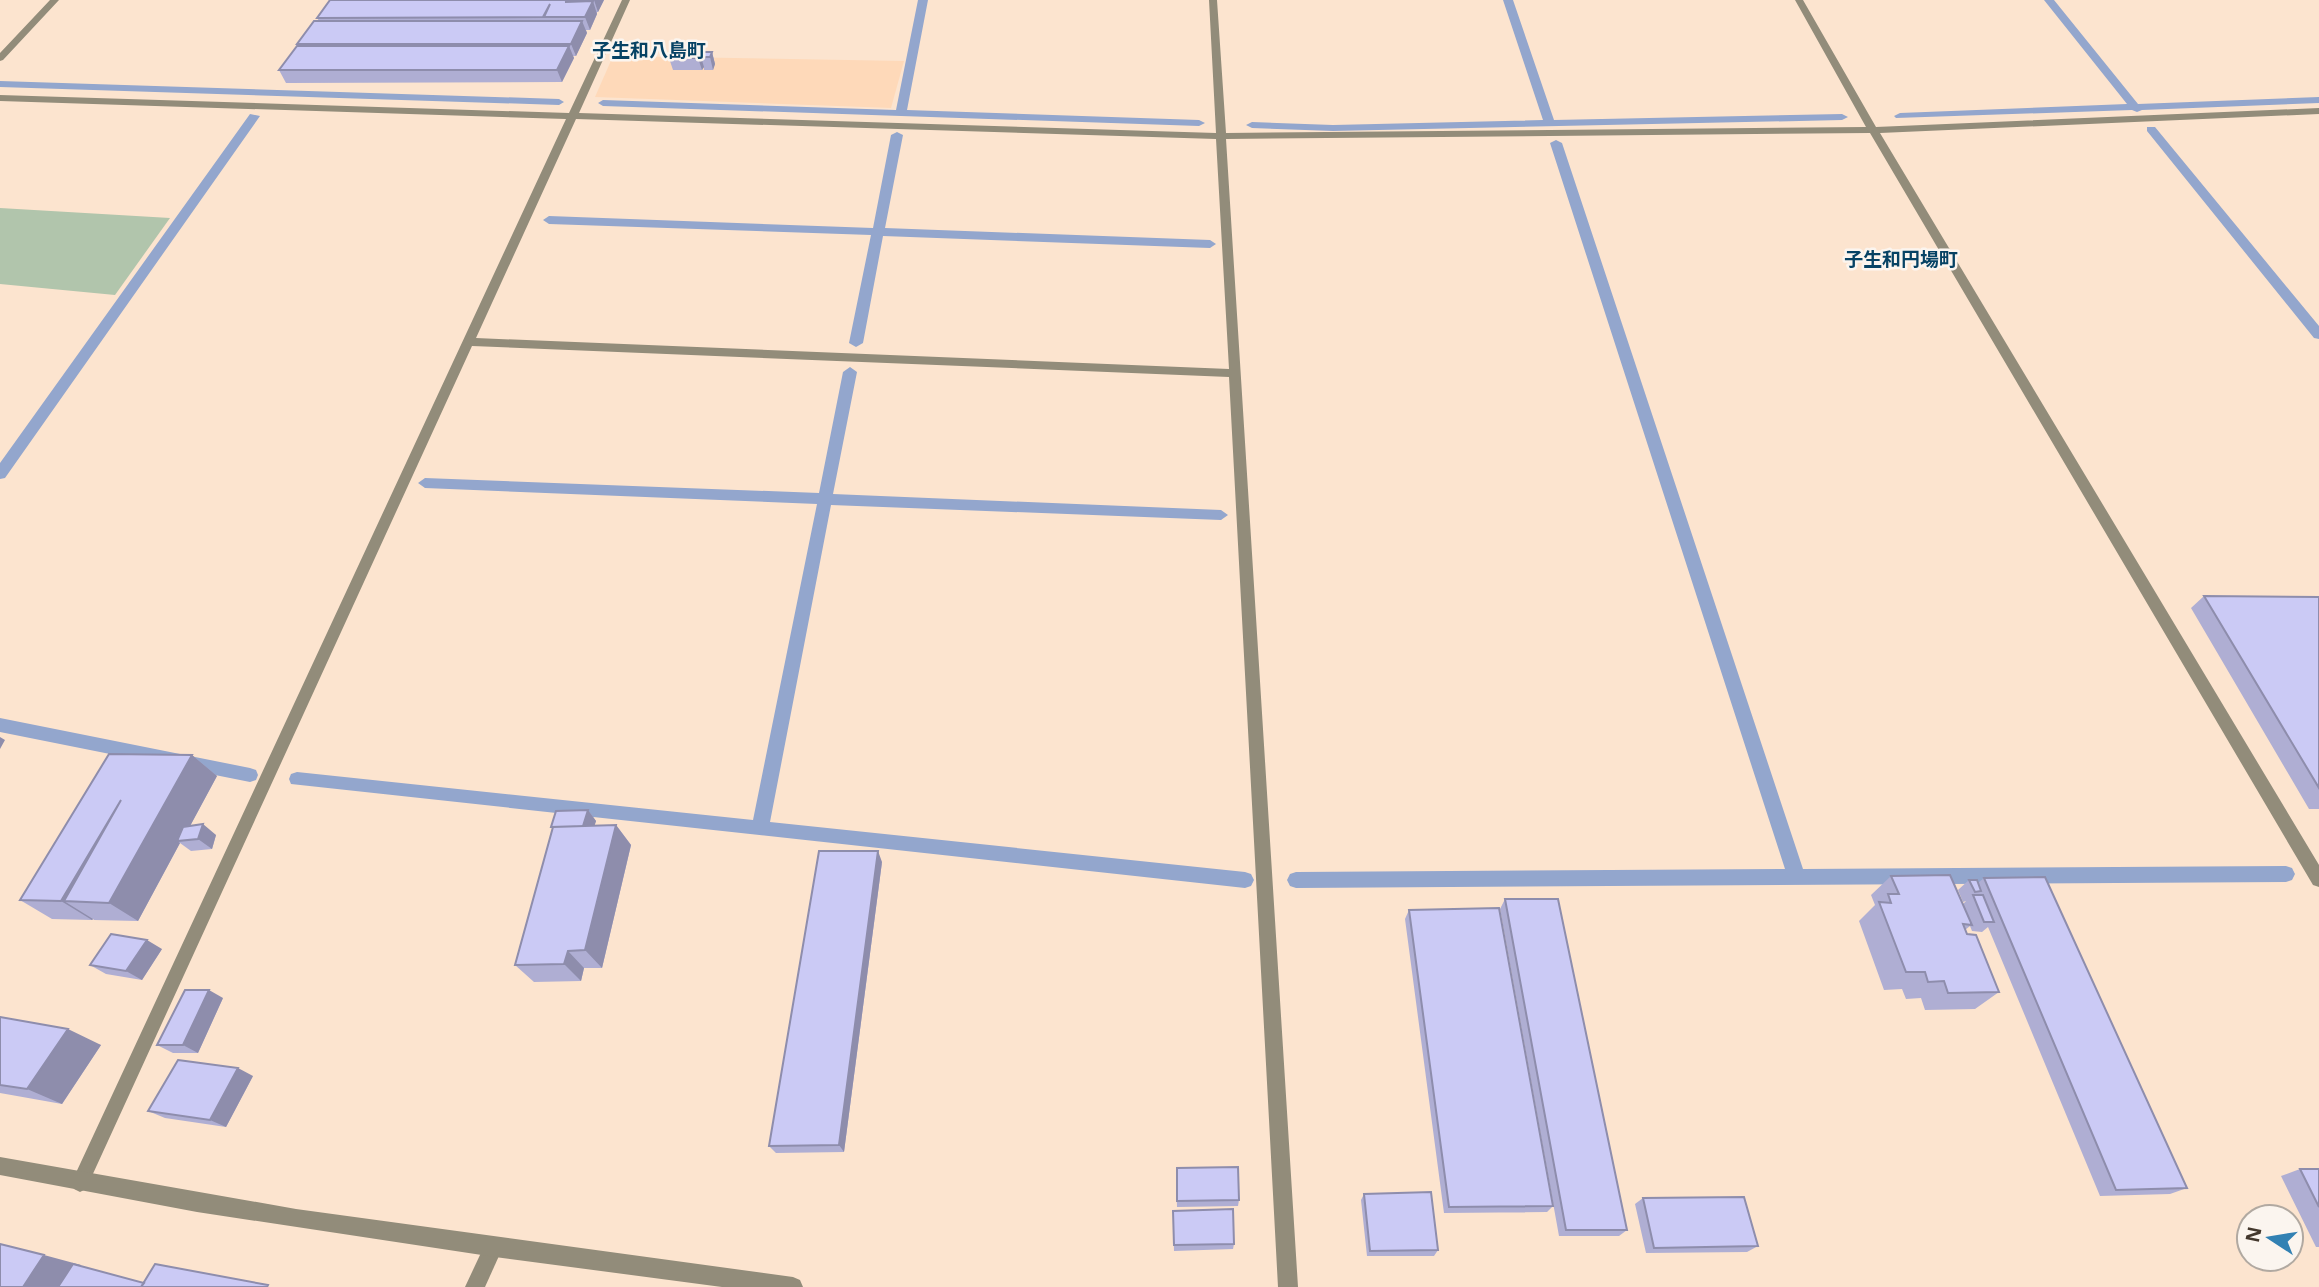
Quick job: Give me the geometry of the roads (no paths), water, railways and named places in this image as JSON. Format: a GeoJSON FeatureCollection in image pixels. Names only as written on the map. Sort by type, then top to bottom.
{"type":"FeatureCollection","features":[{"type":"Feature","properties":{"kind":"street"},"geometry":{"type":"LineString","coordinates":[[0,58],[55,0]]}},
{"type":"Feature","properties":{"kind":"street"},"geometry":{"type":"LineString","coordinates":[[80,1183],[626,0]]}},
{"type":"Feature","properties":{"kind":"street"},"geometry":{"type":"LineString","coordinates":[[1213,0],[1288,1287]]}},
{"type":"Feature","properties":{"kind":"street"},"geometry":{"type":"LineString","coordinates":[[1799,0],[1872,130],[2319,880]]}},
{"type":"Feature","properties":{"kind":"street"},"geometry":{"type":"LineString","coordinates":[[0,98],[1222,136],[1872,130],[2319,111]]}},
{"type":"Feature","properties":{"kind":"street"},"geometry":{"type":"LineString","coordinates":[[468,342],[1236,373]]}},
{"type":"Feature","properties":{"kind":"street"},"geometry":{"type":"LineString","coordinates":[[0,1166],[80,1183],[707,1281],[793,1287]]}},
{"type":"Feature","properties":{"kind":"street"},"geometry":{"type":"LineString","coordinates":[[475,1287],[494,1247]]}},
{"type":"Feature","properties":{"kind":"waterway"},"geometry":{"type":"LineString","coordinates":[[901,113],[923,0]]}},
{"type":"Feature","properties":{"kind":"waterway"},"geometry":{"type":"LineString","coordinates":[[1508,0],[1550,123]]}},
{"type":"Feature","properties":{"kind":"waterway"},"geometry":{"type":"LineString","coordinates":[[2049,0],[2135,107]]}},
{"type":"Feature","properties":{"kind":"waterway"},"geometry":{"type":"LineString","coordinates":[[0,84],[559,102]]}},
{"type":"Feature","properties":{"kind":"waterway"},"geometry":{"type":"LineString","coordinates":[[2135,107],[2319,100]]}},
{"type":"Feature","properties":{"kind":"waterway"},"geometry":{"type":"LineString","coordinates":[[603,103],[901,113]]}},
{"type":"Feature","properties":{"kind":"waterway"},"geometry":{"type":"LineString","coordinates":[[1900,116],[2135,107]]}},
{"type":"Feature","properties":{"kind":"waterway"},"geometry":{"type":"LineString","coordinates":[[901,113],[1199,123]]}},
{"type":"Feature","properties":{"kind":"waterway"},"geometry":{"type":"LineString","coordinates":[[0,474],[254,116]]}},
{"type":"Feature","properties":{"kind":"waterway"},"geometry":{"type":"LineString","coordinates":[[1252,125],[1333,128],[1842,117]]}},
{"type":"Feature","properties":{"kind":"waterway"},"geometry":{"type":"LineString","coordinates":[[2151,129],[2319,335]]}},
{"type":"Feature","properties":{"kind":"waterway"},"geometry":{"type":"LineString","coordinates":[[878,232],[897,135]]}},
{"type":"Feature","properties":{"kind":"waterway"},"geometry":{"type":"LineString","coordinates":[[1556,143],[1796,875]]}},
{"type":"Feature","properties":{"kind":"waterway"},"geometry":{"type":"LineString","coordinates":[[549,220],[878,232]]}},
{"type":"Feature","properties":{"kind":"waterway"},"geometry":{"type":"LineString","coordinates":[[856,343],[878,232]]}},
{"type":"Feature","properties":{"kind":"waterway"},"geometry":{"type":"LineString","coordinates":[[878,232],[1210,244]]}},
{"type":"Feature","properties":{"kind":"waterway"},"geometry":{"type":"LineString","coordinates":[[825,499],[850,372]]}},
{"type":"Feature","properties":{"kind":"waterway"},"geometry":{"type":"LineString","coordinates":[[425,483],[825,499]]}},
{"type":"Feature","properties":{"kind":"waterway"},"geometry":{"type":"LineString","coordinates":[[760,828],[825,499]]}},
{"type":"Feature","properties":{"kind":"waterway"},"geometry":{"type":"LineString","coordinates":[[825,499],[1221,515]]}},
{"type":"Feature","properties":{"kind":"waterway"},"geometry":{"type":"LineString","coordinates":[[0,725],[250,775]]}},
{"type":"Feature","properties":{"kind":"waterway"},"geometry":{"type":"LineString","coordinates":[[297,779],[1245,880]]}},
{"type":"Feature","properties":{"kind":"waterway"},"geometry":{"type":"LineString","coordinates":[[1296,880],[2286,874]]}},
{"type":"Feature","properties":{"kind":"district","name":"子生和八島町"},"geometry":{"type":"Point","coordinates":[649,50]}},
{"type":"Feature","properties":{"kind":"district","name":"子生和円場町"},"geometry":{"type":"Point","coordinates":[1901,259]}}]}
